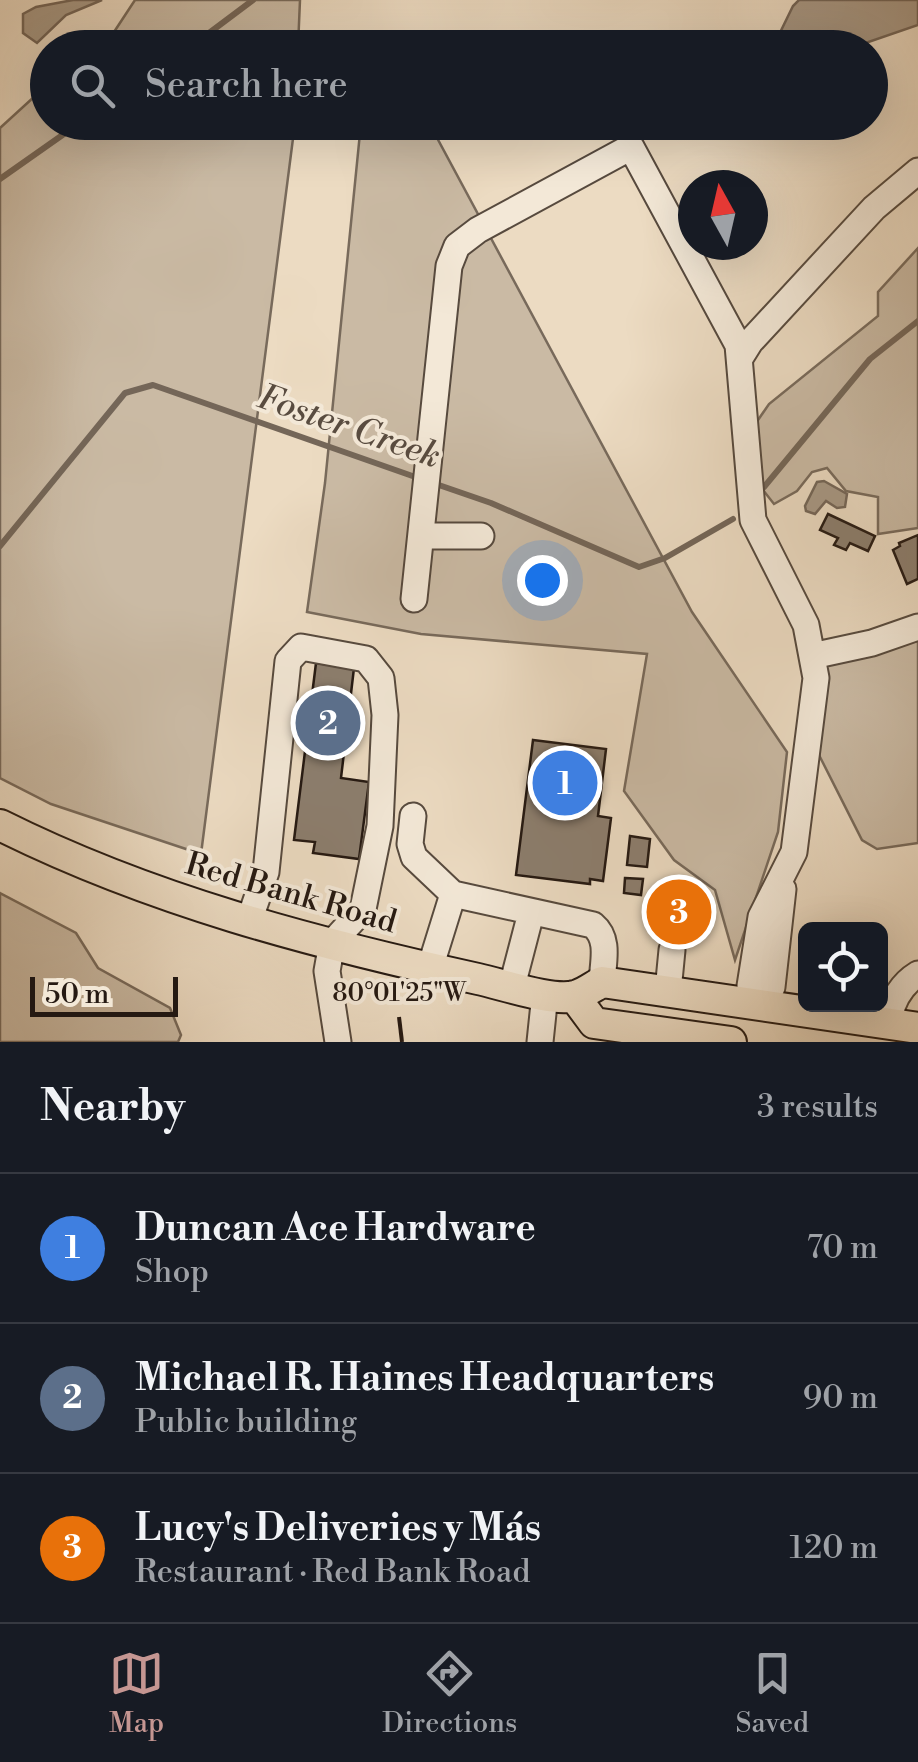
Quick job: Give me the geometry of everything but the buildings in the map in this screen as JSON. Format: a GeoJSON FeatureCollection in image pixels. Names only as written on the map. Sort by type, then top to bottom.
{"type":"FeatureCollection","features":[{"type":"Feature","properties":{"kind":"main road","name":"Red Bank Road"},"geometry":{"type":"LineString","coordinates":[[0,825],[114,876],[249,921],[430,968],[560,995],[594,1023],[726,1041]]}},
{"type":"Feature","properties":{"kind":"main road"},"geometry":{"type":"LineString","coordinates":[[560,995],[602,982],[903,1026]]}},
{"type":"Feature","properties":{"kind":"main road"},"geometry":{"type":"LineString","coordinates":[[726,1041],[747,1023],[757,1003]]}},
{"type":"Feature","properties":{"kind":"street"},"geometry":{"type":"LineString","coordinates":[[414,599],[449,266],[457,246],[478,230],[631,146],[738,345],[753,520],[806,625],[816,678],[772,988],[757,1003]]}},
{"type":"Feature","properties":{"kind":"street"},"geometry":{"type":"LineString","coordinates":[[740,358],[750,342],[874,208],[918,171]]}},
{"type":"Feature","properties":{"kind":"street"},"geometry":{"type":"LineString","coordinates":[[420,536],[482,536]]}},
{"type":"Feature","properties":{"kind":"street"},"geometry":{"type":"LineString","coordinates":[[812,656],[872,643],[918,626]]}},
{"type":"Feature","properties":{"kind":"street"},"geometry":{"type":"LineString","coordinates":[[249,921],[266,872],[288,661],[301,648],[366,660],[381,678],[383,697],[380,826],[362,909],[332,943],[326,972],[338,1042]]}},
{"type":"Feature","properties":{"kind":"street"},"geometry":{"type":"LineString","coordinates":[[413,816],[410,844],[414,856],[452,894],[593,926],[601,932],[602,982]]}},
{"type":"Feature","properties":{"kind":"street"},"geometry":{"type":"LineString","coordinates":[[430,968],[452,894]]}},
{"type":"Feature","properties":{"kind":"street"},"geometry":{"type":"LineString","coordinates":[[512,986],[531,913]]}},
{"type":"Feature","properties":{"kind":"street"},"geometry":{"type":"LineString","coordinates":[[668,992],[672,950]]}},
{"type":"Feature","properties":{"kind":"street"},"geometry":{"type":"LineString","coordinates":[[903,1026],[898,994],[918,974]]}},
{"type":"Feature","properties":{"kind":"street"},"geometry":{"type":"LineString","coordinates":[[540,1042],[560,995]]}},
{"type":"Feature","properties":{"kind":"shaded area"},"geometry":{"type":"Polygon","coordinates":[[[73,0],[102,0],[66,15],[50,30],[30,30],[30,38],[23,33],[23,14],[36,7],[73,0]]]}},
{"type":"Feature","properties":{"kind":"shaded area"},"geometry":{"type":"Polygon","coordinates":[[[135,0],[300,0],[299,30],[115,30],[135,0]]]}},
{"type":"Feature","properties":{"kind":"shaded area"},"geometry":{"type":"Polygon","coordinates":[[[799,0],[918,0],[918,25],[888,35],[888,30],[781,30],[799,0]]]}},
{"type":"Feature","properties":{"kind":"shaded area"},"geometry":{"type":"Polygon","coordinates":[[[30,101],[30,140],[293,140],[201,854],[51,804],[0,778],[0,128],[30,101]]]}},
{"type":"Feature","properties":{"kind":"shaded area"},"geometry":{"type":"Polygon","coordinates":[[[359,140],[438,140],[692,612],[787,752],[778,832],[735,960],[715,890],[674,860],[624,791],[647,654],[421,634],[307,612],[325,483],[359,140]]]}},
{"type":"Feature","properties":{"kind":"shaded area"},"geometry":{"type":"Polygon","coordinates":[[[918,248],[918,528],[878,534],[878,497],[846,491],[827,468],[812,472],[797,491],[774,504],[755,480],[754,426],[769,404],[878,316],[878,292],[918,248]]]}},
{"type":"Feature","properties":{"kind":"shaded area"},"geometry":{"type":"Polygon","coordinates":[[[824,481],[847,494],[845,507],[837,508],[826,501],[815,514],[806,511],[817,482],[824,481]]]}},
{"type":"Feature","properties":{"kind":"shaded area"},"geometry":{"type":"Polygon","coordinates":[[[918,641],[918,843],[877,849],[862,840],[818,753],[821,664],[867,650],[918,641]]]}},
{"type":"Feature","properties":{"kind":"shaded area"},"geometry":{"type":"Polygon","coordinates":[[[0,893],[76,933],[98,968],[170,1008],[181,1035],[178,1042],[0,1042],[0,893]]]}},
{"type":"Feature","properties":{"kind":"waterway","name":"Foster Creek"},"geometry":{"type":"LineString","coordinates":[[213,30],[253,0]]}},
{"type":"Feature","properties":{"kind":"waterway","name":"Foster Creek"},"geometry":{"type":"LineString","coordinates":[[0,179],[55,140]]}},
{"type":"Feature","properties":{"kind":"waterway","name":"Foster Creek"},"geometry":{"type":"LineString","coordinates":[[764,487],[870,359],[918,321]]}},
{"type":"Feature","properties":{"kind":"waterway","name":"Foster Creek"},"geometry":{"type":"LineString","coordinates":[[0,546],[125,393],[153,385],[421,479]]}},
{"type":"Feature","properties":{"kind":"waterway","name":"Foster Creek"},"geometry":{"type":"LineString","coordinates":[[433,483],[491,503],[639,567],[665,558],[733,519]]}},
{"type":"Feature","properties":{"kind":"place","name":"Michael R. Haines Headquarters"},"geometry":{"type":"Point","coordinates":[328,723]}},
{"type":"Feature","properties":{"kind":"place","name":"Duncan Ace Hardware"},"geometry":{"type":"Point","coordinates":[565,783]}},
{"type":"Feature","properties":{"kind":"place","name":"Lucy's Deliveries y Más"},"geometry":{"type":"Point","coordinates":[679,912]}}]}
